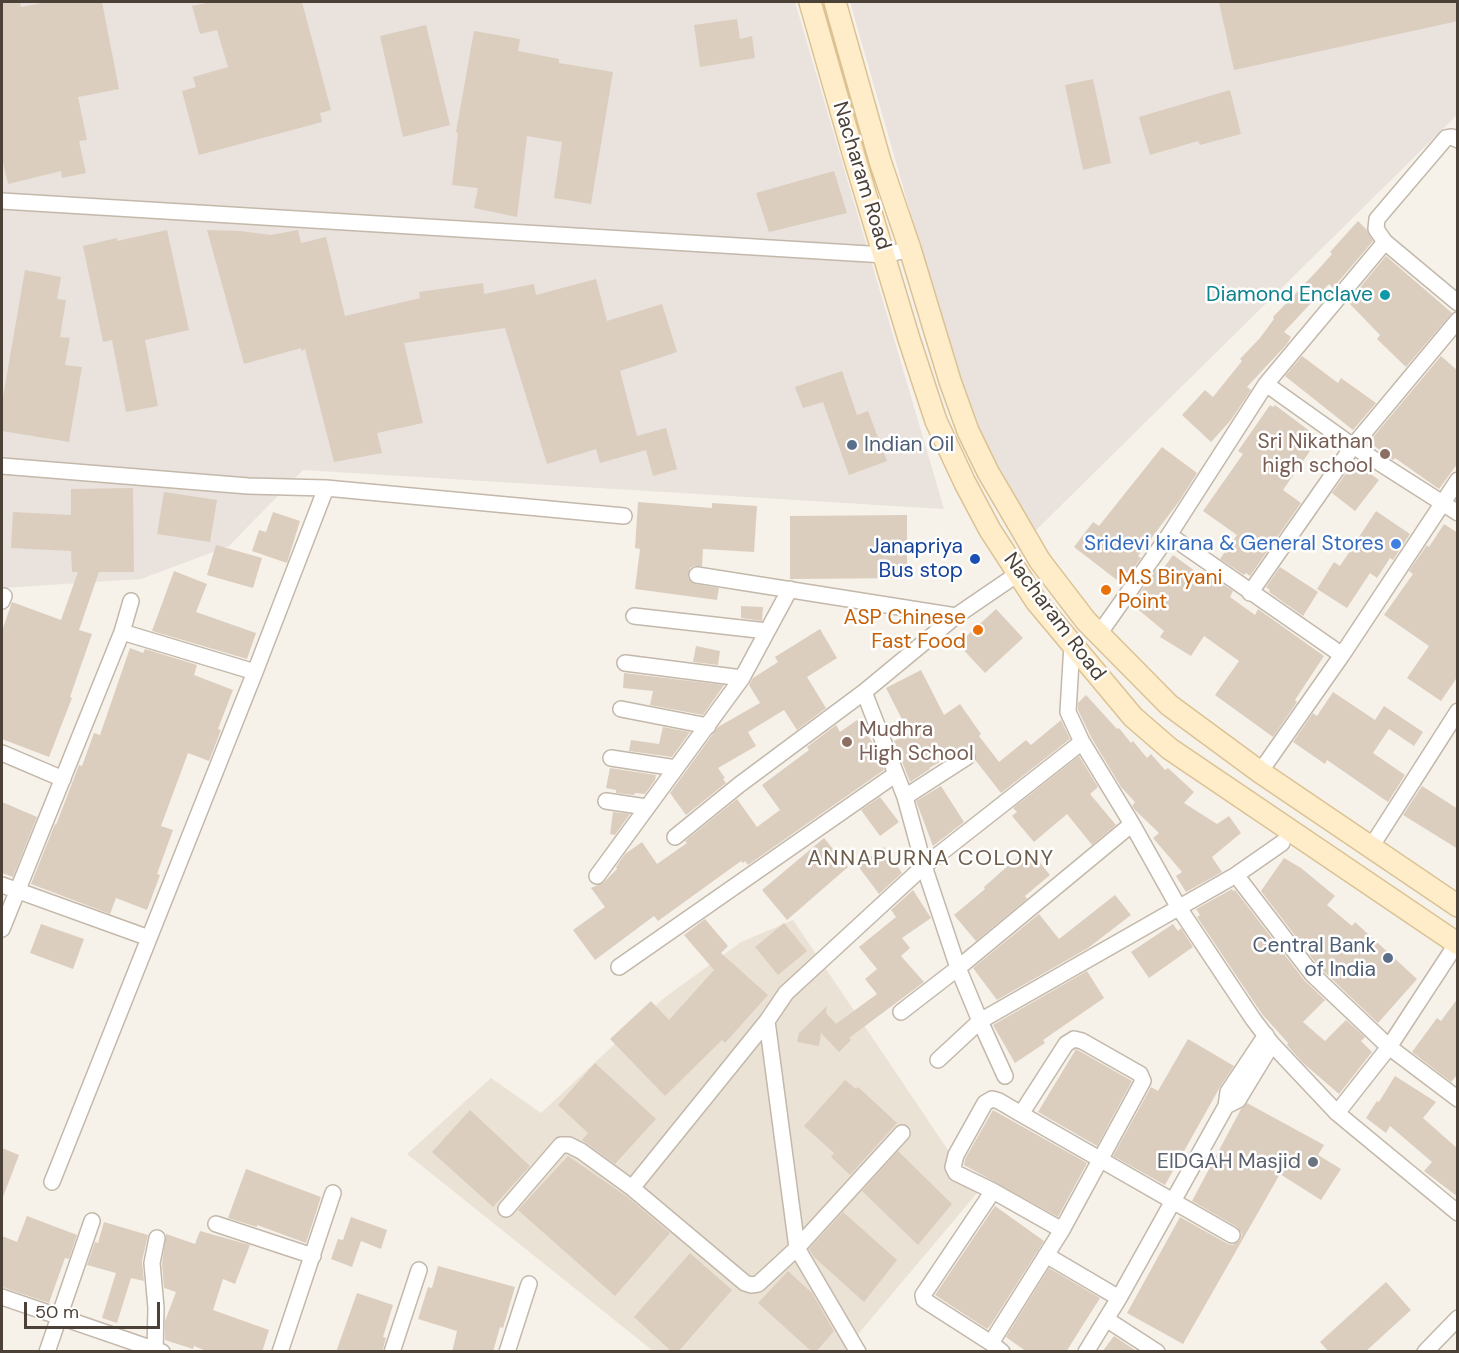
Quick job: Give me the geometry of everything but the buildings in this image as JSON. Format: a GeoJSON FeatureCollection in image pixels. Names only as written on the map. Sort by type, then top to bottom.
{"type":"FeatureCollection","features":[{"type":"Feature","properties":{"kind":"main road","name":"Nacharam Road"},"geometry":{"type":"LineString","coordinates":[[810,2],[909,339],[936,421],[990,530],[1036,601],[1133,717],[1170,749],[1457,944]]}},
{"type":"Feature","properties":{"kind":"main road","name":"Nacharam Road"},"geometry":{"type":"LineString","coordinates":[[835,2],[880,161],[968,431],[988,472],[1040,561],[1086,621],[1169,705],[1260,772],[1458,906]]}},
{"type":"Feature","properties":{"kind":"street"},"geometry":{"type":"LineString","coordinates":[[1458,140],[1452,137],[1446,138],[1377,219],[1376,229],[1385,242],[1458,303]]}},
{"type":"Feature","properties":{"kind":"street"},"geometry":{"type":"LineString","coordinates":[[2,201],[885,255],[910,249]]}},
{"type":"Feature","properties":{"kind":"street"},"geometry":{"type":"LineString","coordinates":[[1099,634],[1169,535],[1266,384],[1385,242]]}},
{"type":"Feature","properties":{"kind":"street"},"geometry":{"type":"LineString","coordinates":[[1250,593],[1353,446],[1458,320]]}},
{"type":"Feature","properties":{"kind":"street"},"geometry":{"type":"LineString","coordinates":[[1266,384],[1353,446],[1458,513]]}},
{"type":"Feature","properties":{"kind":"street"},"geometry":{"type":"LineString","coordinates":[[2,466],[248,486],[326,488],[624,516]]}},
{"type":"Feature","properties":{"kind":"street"},"geometry":{"type":"LineString","coordinates":[[1260,772],[1342,655],[1458,480]]}},
{"type":"Feature","properties":{"kind":"street"},"geometry":{"type":"LineString","coordinates":[[52,1182],[326,488]]}},
{"type":"Feature","properties":{"kind":"street"},"geometry":{"type":"LineString","coordinates":[[1169,535],[1342,655]]}},
{"type":"Feature","properties":{"kind":"street"},"geometry":{"type":"LineString","coordinates":[[675,837],[739,785],[864,692],[956,616],[1019,573]]}},
{"type":"Feature","properties":{"kind":"street"},"geometry":{"type":"LineString","coordinates":[[697,575],[956,616]]}},
{"type":"Feature","properties":{"kind":"street"},"geometry":{"type":"LineString","coordinates":[[597,876],[742,678],[790,589]]}},
{"type":"Feature","properties":{"kind":"street"},"geometry":{"type":"LineString","coordinates":[[2,929],[122,632],[131,601]]}},
{"type":"Feature","properties":{"kind":"street"},"geometry":{"type":"LineString","coordinates":[[634,616],[767,631]]}},
{"type":"Feature","properties":{"kind":"street"},"geometry":{"type":"LineString","coordinates":[[122,632],[255,672]]}},
{"type":"Feature","properties":{"kind":"street"},"geometry":{"type":"LineString","coordinates":[[1072,644],[1068,712],[1082,742],[1179,908],[1269,1040],[1337,1113],[1458,1213]]}},
{"type":"Feature","properties":{"kind":"street"},"geometry":{"type":"LineString","coordinates":[[625,663],[742,678]]}},
{"type":"Feature","properties":{"kind":"street"},"geometry":{"type":"LineString","coordinates":[[864,692],[905,797],[924,866],[958,968],[1005,1076]]}},
{"type":"Feature","properties":{"kind":"street"},"geometry":{"type":"LineString","coordinates":[[621,709],[708,726]]}},
{"type":"Feature","properties":{"kind":"street"},"geometry":{"type":"LineString","coordinates":[[1371,847],[1458,711]]}},
{"type":"Feature","properties":{"kind":"street"},"geometry":{"type":"LineString","coordinates":[[633,1188],[767,1021],[786,993],[924,866],[1082,742]]}},
{"type":"Feature","properties":{"kind":"street"},"geometry":{"type":"LineString","coordinates":[[2,753],[63,779]]}},
{"type":"Feature","properties":{"kind":"street"},"geometry":{"type":"LineString","coordinates":[[905,797],[967,757]]}},
{"type":"Feature","properties":{"kind":"street"},"geometry":{"type":"LineString","coordinates":[[611,758],[676,768]]}},
{"type":"Feature","properties":{"kind":"street"},"geometry":{"type":"LineString","coordinates":[[619,967],[896,774]]}},
{"type":"Feature","properties":{"kind":"street"},"geometry":{"type":"LineString","coordinates":[[606,801],[646,807]]}},
{"type":"Feature","properties":{"kind":"street"},"geometry":{"type":"LineString","coordinates":[[901,1012],[958,968],[1132,824]]}},
{"type":"Feature","properties":{"kind":"street"},"geometry":{"type":"LineString","coordinates":[[938,1060],[980,1021],[1236,875],[1282,843]]}},
{"type":"Feature","properties":{"kind":"street"},"geometry":{"type":"LineString","coordinates":[[1236,875],[1312,974],[1389,1047],[1458,1099]]}},
{"type":"Feature","properties":{"kind":"street"},"geometry":{"type":"LineString","coordinates":[[2,885],[149,938]]}},
{"type":"Feature","properties":{"kind":"street"},"geometry":{"type":"LineString","coordinates":[[1337,1113],[1389,1047],[1457,944]]}},
{"type":"Feature","properties":{"kind":"street"},"geometry":{"type":"LineString","coordinates":[[767,1021],[797,1248],[858,1352]]}},
{"type":"Feature","properties":{"kind":"street"},"geometry":{"type":"LineString","coordinates":[[993,1191],[923,1295],[924,1300],[996,1347],[1101,1161],[1143,1081],[1140,1074],[1082,1041],[1074,1039],[1066,1044],[1021,1114]]}},
{"type":"Feature","properties":{"kind":"street"},"geometry":{"type":"LineString","coordinates":[[1086,1352],[1119,1298],[1226,1106],[1238,1100],[1269,1040]]}},
{"type":"Feature","properties":{"kind":"street"},"geometry":{"type":"LineString","coordinates":[[1062,1230],[956,1173],[953,1167],[956,1155],[985,1103],[992,1099],[1232,1236]]}},
{"type":"Feature","properties":{"kind":"street"},"geometry":{"type":"LineString","coordinates":[[506,1209],[561,1145],[569,1145],[633,1188],[751,1286],[758,1284],[797,1248],[902,1133]]}},
{"type":"Feature","properties":{"kind":"street"},"geometry":{"type":"LineString","coordinates":[[280,1352],[333,1194]]}},
{"type":"Feature","properties":{"kind":"street"},"geometry":{"type":"LineString","coordinates":[[47,1352],[92,1221]]}},
{"type":"Feature","properties":{"kind":"street"},"geometry":{"type":"LineString","coordinates":[[216,1224],[313,1257]]}},
{"type":"Feature","properties":{"kind":"street"},"geometry":{"type":"LineString","coordinates":[[2,1297],[157,1350],[152,1263],[157,1238]]}},
{"type":"Feature","properties":{"kind":"street"},"geometry":{"type":"LineString","coordinates":[[1047,1255],[1119,1298]]}},
{"type":"Feature","properties":{"kind":"street"},"geometry":{"type":"LineString","coordinates":[[392,1352],[419,1270]]}},
{"type":"Feature","properties":{"kind":"street"},"geometry":{"type":"LineString","coordinates":[[507,1352],[529,1284]]}},
{"type":"Feature","properties":{"kind":"street"},"geometry":{"type":"LineString","coordinates":[[1425,1352],[1458,1318]]}},
{"type":"Feature","properties":{"kind":"street"},"geometry":{"type":"LineString","coordinates":[[1106,1319],[1157,1352]]}},
{"type":"Feature","properties":{"kind":"shaded area"},"geometry":{"type":"Polygon","coordinates":[[[2,2],[795,2],[944,509],[303,470],[229,546],[141,579],[2,588],[2,2]]]}},
{"type":"Feature","properties":{"kind":"shaded area"},"geometry":{"type":"Polygon","coordinates":[[[850,2],[1457,2],[1457,115],[1025,541],[962,392],[850,2]]]}},
{"type":"Feature","properties":{"kind":"shaded area"},"geometry":{"type":"Polygon","coordinates":[[[793,920],[977,1193],[844,1351],[653,1351],[407,1154],[491,1078],[541,1113],[664,998],[741,942],[793,920]]]}},
{"type":"Feature","properties":{"kind":"place","name":"Diamond Enclave"},"geometry":{"type":"Point","coordinates":[1385,295]}},
{"type":"Feature","properties":{"kind":"place","name":"Indian Oil"},"geometry":{"type":"Point","coordinates":[852,445]}},
{"type":"Feature","properties":{"kind":"place","name":"Sri Nikathan high school"},"geometry":{"type":"Point","coordinates":[1385,454]}},
{"type":"Feature","properties":{"kind":"place","name":"Sridevi kirana & General Stores"},"geometry":{"type":"Point","coordinates":[1396,544]}},
{"type":"Feature","properties":{"kind":"place","name":"Janapriya Bus stop"},"geometry":{"type":"Point","coordinates":[975,559]}},
{"type":"Feature","properties":{"kind":"place","name":"M.S Biryani Point"},"geometry":{"type":"Point","coordinates":[1106,590]}},
{"type":"Feature","properties":{"kind":"place","name":"ASP Chinese Fast Food"},"geometry":{"type":"Point","coordinates":[978,630]}},
{"type":"Feature","properties":{"kind":"place","name":"Mudhra High School"},"geometry":{"type":"Point","coordinates":[847,742]}},
{"type":"Feature","properties":{"kind":"place","name":"Central Bank of India"},"geometry":{"type":"Point","coordinates":[1388,958]}},
{"type":"Feature","properties":{"kind":"place","name":"EIDGAH Masjid"},"geometry":{"type":"Point","coordinates":[1313,1162]}},
{"type":"Feature","properties":{"kind":"district","name":"ANNAPURNA COLONY"},"geometry":{"type":"Point","coordinates":[931,859]}}]}
